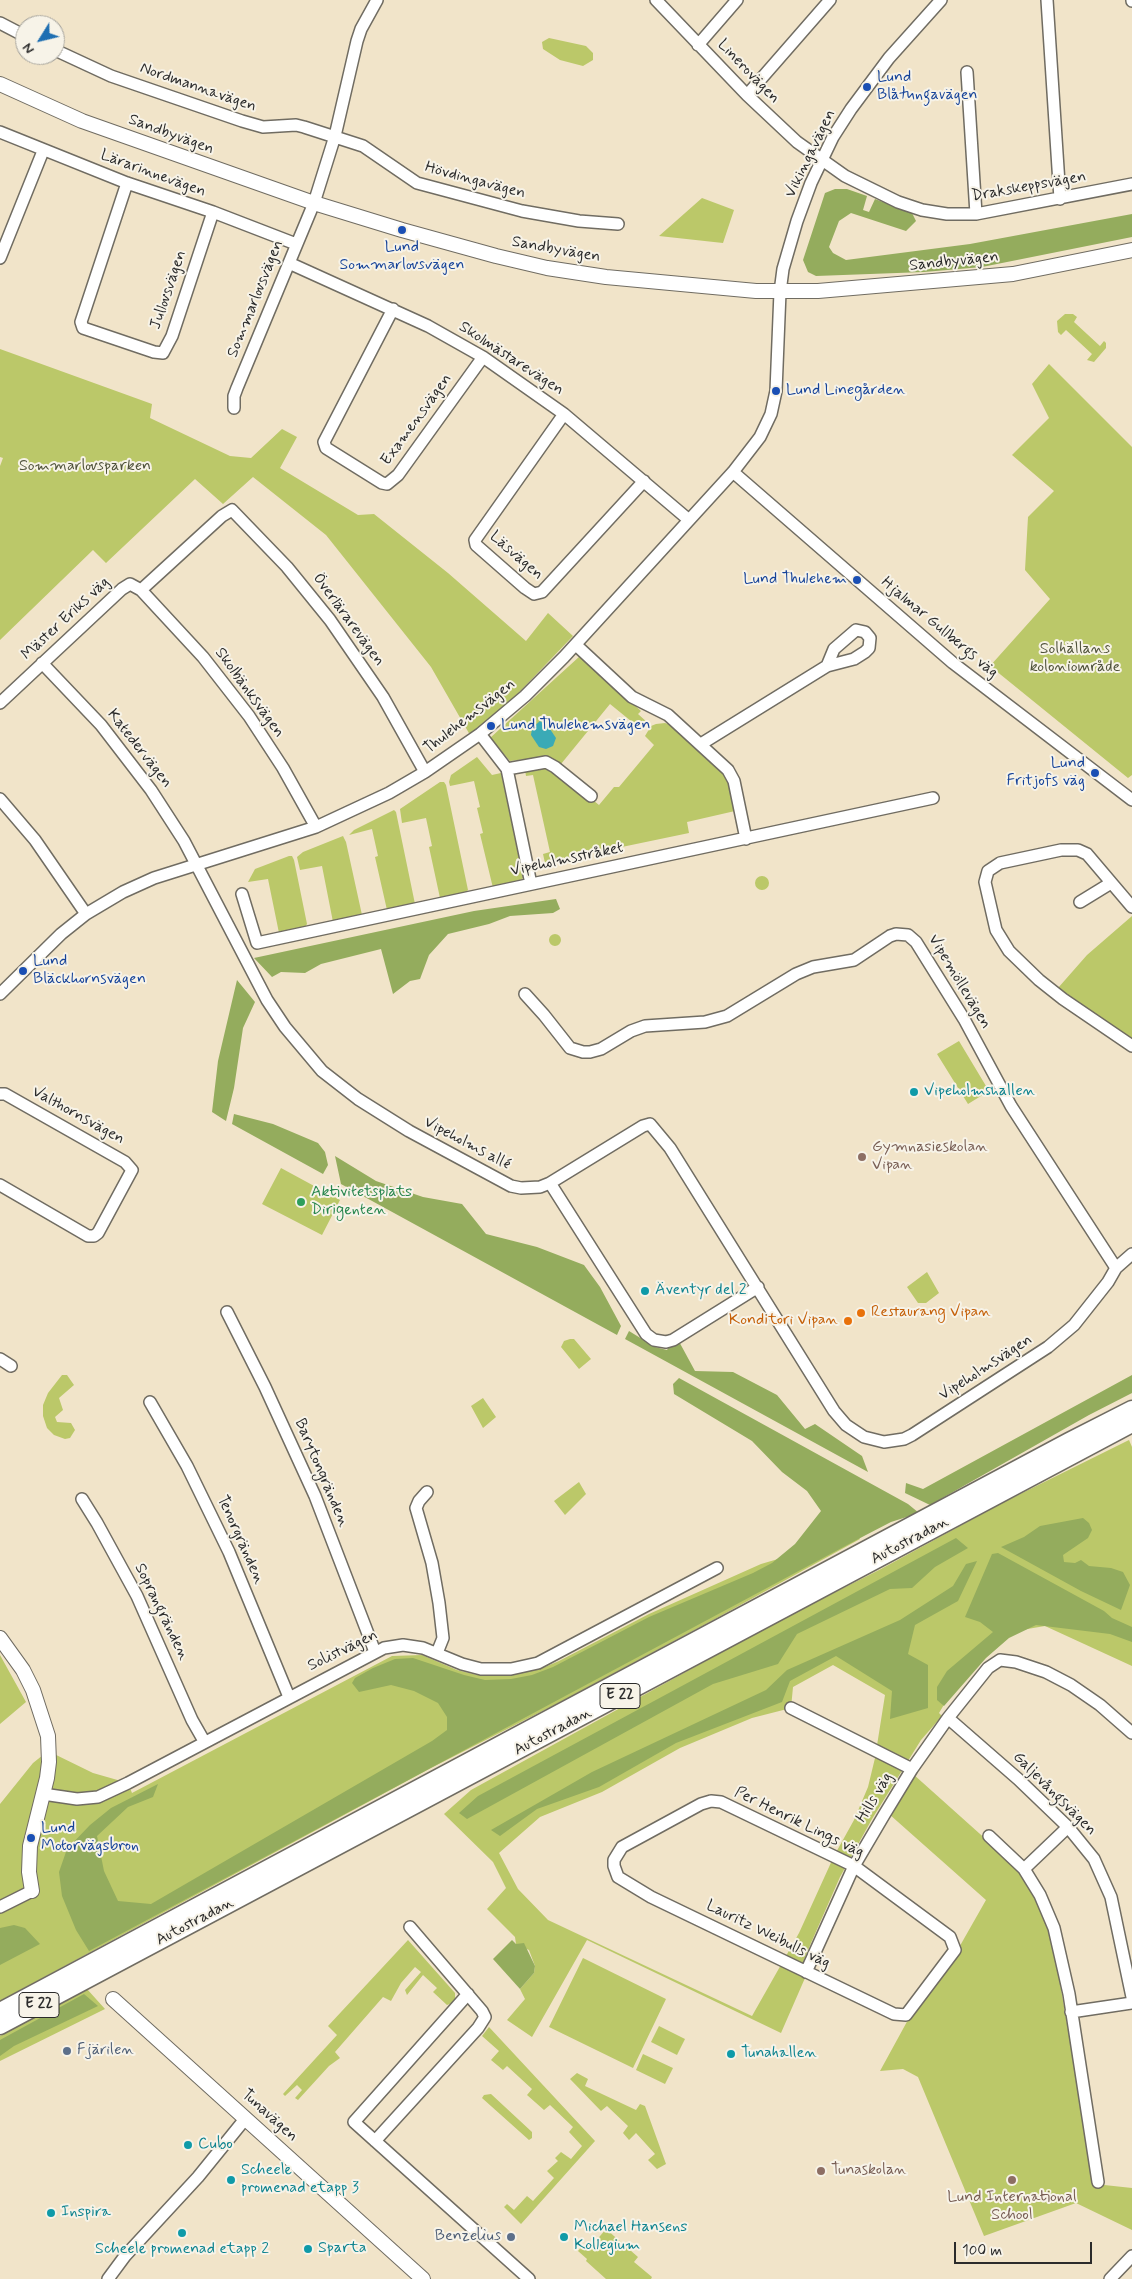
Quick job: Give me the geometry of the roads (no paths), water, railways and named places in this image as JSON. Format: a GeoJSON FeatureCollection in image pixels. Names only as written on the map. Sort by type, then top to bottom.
{"type":"FeatureCollection","features":[{"type":"Feature","properties":{"kind":"highway","name":"Autostradan"},"geometry":{"type":"LineString","coordinates":[[105,1963],[1052,1450],[1132,1409]]}},
{"type":"Feature","properties":{"kind":"highway","name":"Autostradan"},"geometry":{"type":"LineString","coordinates":[[0,2026],[73,1980],[1132,1424]]}},
{"type":"Feature","properties":{"kind":"highway","name":"Autostradan"},"geometry":{"type":"LineString","coordinates":[[0,2011],[73,1980]]}},
{"type":"Feature","properties":{"kind":"main road","name":"Sandbyvägen"},"geometry":{"type":"LineString","coordinates":[[0,84],[82,121],[314,203],[402,230],[547,268],[606,277],[780,292],[866,287],[1013,274],[1132,250]]}},
{"type":"Feature","properties":{"kind":"main road"},"geometry":{"type":"LineString","coordinates":[[0,1638],[23,1670],[40,1709],[48,1736],[49,1762],[30,1846],[29,1872],[32,1892]]}},
{"type":"Feature","properties":{"kind":"main road","name":"Tunavägen"},"geometry":{"type":"LineString","coordinates":[[114,1999],[423,2279]]}},
{"type":"Feature","properties":{"kind":"street","name":"Sommarlovsvägen"},"geometry":{"type":"LineString","coordinates":[[234,408],[234,396],[237,388],[314,203],[335,136],[361,28],[377,0]]}},
{"type":"Feature","properties":{"kind":"street","name":"Linerovägen"},"geometry":{"type":"LineString","coordinates":[[656,0],[747,95],[797,142],[823,161]]}},
{"type":"Feature","properties":{"kind":"street"},"geometry":{"type":"LineString","coordinates":[[698,44],[737,0]]}},
{"type":"Feature","properties":{"kind":"street"},"geometry":{"type":"LineString","coordinates":[[747,95],[830,0]]}},
{"type":"Feature","properties":{"kind":"street","name":"Vikingavägen"},"geometry":{"type":"LineString","coordinates":[[780,292],[785,263],[797,221],[811,183],[833,137],[889,58],[942,0]]}},
{"type":"Feature","properties":{"kind":"street"},"geometry":{"type":"LineString","coordinates":[[1047,0],[1060,199]]}},
{"type":"Feature","properties":{"kind":"street"},"geometry":{"type":"LineString","coordinates":[[0,23],[15,31]]}},
{"type":"Feature","properties":{"kind":"street","name":"Nordmannavägen"},"geometry":{"type":"LineString","coordinates":[[65,55],[111,76],[253,124],[263,127],[296,125],[335,136]]}},
{"type":"Feature","properties":{"kind":"street"},"geometry":{"type":"LineString","coordinates":[[967,72],[976,214]]}},
{"type":"Feature","properties":{"kind":"street","name":"Lärarinnevägen"},"geometry":{"type":"LineString","coordinates":[[0,132],[43,151],[127,183],[213,212],[296,244]]}},
{"type":"Feature","properties":{"kind":"street","name":"Hövdingavägen"},"geometry":{"type":"LineString","coordinates":[[335,136],[376,153],[417,183],[522,211],[578,221],[618,224]]}},
{"type":"Feature","properties":{"kind":"street"},"geometry":{"type":"LineString","coordinates":[[0,258],[43,151]]}},
{"type":"Feature","properties":{"kind":"street","name":"Drakskeppsvägen"},"geometry":{"type":"LineString","coordinates":[[823,161],[866,188],[908,206],[947,214],[976,214],[1132,184]]}},
{"type":"Feature","properties":{"kind":"street","name":"Jullovsvägen"},"geometry":{"type":"LineString","coordinates":[[127,183],[81,319],[81,325],[89,330],[154,352],[162,353],[172,336],[213,212]]}},
{"type":"Feature","properties":{"kind":"street","name":"Skolmästarevägen"},"geometry":{"type":"LineString","coordinates":[[289,263],[393,309],[483,357],[564,414],[689,520]]}},
{"type":"Feature","properties":{"kind":"street","name":"Thulehemsvägen"},"geometry":{"type":"LineString","coordinates":[[2,992],[56,938],[86,914],[123,892],[154,878],[316,827],[358,810],[425,772],[480,734],[531,690],[576,644],[733,472],[760,436],[773,405],[779,359],[780,292]]}},
{"type":"Feature","properties":{"kind":"street","name":"Examensvägen"},"geometry":{"type":"LineString","coordinates":[[393,309],[324,442],[326,448],[382,483],[388,484],[398,475],[483,357]]}},
{"type":"Feature","properties":{"kind":"street","name":"Läsvägen"},"geometry":{"type":"LineString","coordinates":[[564,414],[475,540],[476,546],[525,588],[534,594],[542,592],[644,481]]}},
{"type":"Feature","properties":{"kind":"street","name":"Hjalmar Gullbergs väg"},"geometry":{"type":"LineString","coordinates":[[733,472],[954,663],[1132,800]]}},
{"type":"Feature","properties":{"kind":"street","name":"Överlärarevägen"},"geometry":{"type":"LineString","coordinates":[[142,590],[222,516],[230,510],[236,513],[312,596],[383,697],[425,772]]}},
{"type":"Feature","properties":{"kind":"street","name":"Mäster Eriks väg"},"geometry":{"type":"LineString","coordinates":[[0,703],[126,585],[134,584],[142,590]]}},
{"type":"Feature","properties":{"kind":"street","name":"Skolbänksvägen"},"geometry":{"type":"LineString","coordinates":[[142,590],[203,657],[249,716],[283,768],[316,827]]}},
{"type":"Feature","properties":{"kind":"street"},"geometry":{"type":"LineString","coordinates":[[576,644],[634,699],[668,715],[701,744],[732,776],[746,839]]}},
{"type":"Feature","properties":{"kind":"street","name":"Katedervägen"},"geometry":{"type":"LineString","coordinates":[[42,663],[101,725],[127,757],[174,824],[196,864]]}},
{"type":"Feature","properties":{"kind":"street"},"geometry":{"type":"LineString","coordinates":[[701,744],[827,666]]}},
{"type":"Feature","properties":{"kind":"street"},"geometry":{"type":"LineString","coordinates":[[480,734],[506,769],[531,884]]}},
{"type":"Feature","properties":{"kind":"street"},"geometry":{"type":"LineString","coordinates":[[506,769],[546,762],[591,796]]}},
{"type":"Feature","properties":{"kind":"street","name":"Vipeholmsstråket"},"geometry":{"type":"LineString","coordinates":[[242,894],[257,944],[933,798]]}},
{"type":"Feature","properties":{"kind":"street"},"geometry":{"type":"LineString","coordinates":[[0,799],[35,840],[86,914]]}},
{"type":"Feature","properties":{"kind":"street"},"geometry":{"type":"LineString","coordinates":[[1132,908],[1087,854],[1073,849],[1000,863],[988,871],[985,882],[996,930],[1009,951],[1039,980],[1063,999],[1132,1046]]}},
{"type":"Feature","properties":{"kind":"street","name":"Vipeholms allé"},"geometry":{"type":"LineString","coordinates":[[196,864],[270,1004],[296,1041],[322,1071],[358,1099],[409,1131],[511,1186],[528,1188],[550,1183],[643,1126],[650,1124],[670,1148],[834,1410]]}},
{"type":"Feature","properties":{"kind":"street"},"geometry":{"type":"LineString","coordinates":[[1080,902],[1112,884]]}},
{"type":"Feature","properties":{"kind":"street","name":"Vipemöllevägen"},"geometry":{"type":"LineString","coordinates":[[524,994],[544,1015],[570,1048],[590,1052],[602,1049],[631,1031],[645,1026],[705,1022],[727,1016],[796,974],[813,967],[854,960],[890,936],[896,934],[908,935],[916,942],[964,1019],[1011,1106],[1116,1268]]}},
{"type":"Feature","properties":{"kind":"street","name":"Valthornsvägen"},"geometry":{"type":"LineString","coordinates":[[0,1094],[5,1094],[125,1162],[132,1170],[98,1233],[94,1236],[88,1236],[0,1185]]}},
{"type":"Feature","properties":{"kind":"street"},"geometry":{"type":"LineString","coordinates":[[550,1183],[646,1334],[654,1340],[666,1342],[673,1340],[758,1287]]}},
{"type":"Feature","properties":{"kind":"street","name":"Vipeholmsvägen"},"geometry":{"type":"LineString","coordinates":[[834,1410],[855,1432],[874,1441],[894,1441],[912,1435],[1059,1339],[1080,1318],[1108,1282],[1116,1268],[1132,1254]]}},
{"type":"Feature","properties":{"kind":"street","name":"Barytongränden"},"geometry":{"type":"LineString","coordinates":[[227,1312],[265,1387],[315,1496],[375,1652]]}},
{"type":"Feature","properties":{"kind":"street"},"geometry":{"type":"LineString","coordinates":[[0,1360],[11,1366]]}},
{"type":"Feature","properties":{"kind":"street","name":"Tenorgränden"},"geometry":{"type":"LineString","coordinates":[[150,1402],[187,1466],[229,1552],[289,1696]]}},
{"type":"Feature","properties":{"kind":"street"},"geometry":{"type":"LineString","coordinates":[[426,1492],[418,1501],[416,1508],[421,1518],[439,1600],[443,1638],[437,1653]]}},
{"type":"Feature","properties":{"kind":"street","name":"Soprangränden"},"geometry":{"type":"LineString","coordinates":[[82,1499],[137,1596],[192,1720],[204,1741]]}},
{"type":"Feature","properties":{"kind":"street","name":"Solistvägen"},"geometry":{"type":"LineString","coordinates":[[43,1794],[77,1799],[98,1797],[128,1783],[289,1696],[375,1652],[391,1646],[403,1645],[423,1648],[470,1667],[486,1670],[511,1669],[538,1663],[717,1568]]}},
{"type":"Feature","properties":{"kind":"street","name":"Hills väg"},"geometry":{"type":"LineString","coordinates":[[806,1972],[854,1866],[912,1769],[978,1678],[988,1668],[1000,1660],[1031,1666],[1070,1685],[1100,1705],[1132,1733]]}},
{"type":"Feature","properties":{"kind":"street"},"geometry":{"type":"LineString","coordinates":[[791,1708],[912,1769]]}},
{"type":"Feature","properties":{"kind":"street","name":"Galjevångsvägen"},"geometry":{"type":"LineString","coordinates":[[948,1718],[1018,1779],[1068,1827],[1094,1859],[1112,1896],[1132,1998]]}},
{"type":"Feature","properties":{"kind":"street","name":"Per Henrik Lings väg"},"geometry":{"type":"LineString","coordinates":[[615,1872],[614,1860],[622,1847],[701,1804],[722,1802],[854,1866],[943,1931],[954,1944],[955,1950],[910,2011]]}},
{"type":"Feature","properties":{"kind":"street"},"geometry":{"type":"LineString","coordinates":[[1024,1869],[1068,1827]]}},
{"type":"Feature","properties":{"kind":"street"},"geometry":{"type":"LineString","coordinates":[[990,1836],[1024,1869],[1040,1895],[1054,1928],[1071,2012],[1098,2182]]}},
{"type":"Feature","properties":{"kind":"street","name":"Lauritz Weibulls väg"},"geometry":{"type":"LineString","coordinates":[[615,1872],[618,1877],[651,1897],[894,2014],[902,2016],[910,2011]]}},
{"type":"Feature","properties":{"kind":"street"},"geometry":{"type":"LineString","coordinates":[[0,1907],[32,1892]]}},
{"type":"Feature","properties":{"kind":"street"},"geometry":{"type":"LineString","coordinates":[[375,2141],[478,2028],[485,2017],[468,1994],[410,1927]]}},
{"type":"Feature","properties":{"kind":"street"},"geometry":{"type":"LineString","coordinates":[[468,1994],[354,2122],[529,2279]]}},
{"type":"Feature","properties":{"kind":"street"},"geometry":{"type":"LineString","coordinates":[[1071,2012],[1132,2003]]}},
{"type":"Feature","properties":{"kind":"street"},"geometry":{"type":"LineString","coordinates":[[108,2279],[125,2256],[198,2177],[245,2119]]}},
{"type":"Feature","properties":{"kind":"street"},"geometry":{"type":"LineString","coordinates":[[1110,2279],[1132,2256]]}},
{"type":"Feature","properties":{"kind":"water"},"geometry":{"type":"Polygon","coordinates":[[[540,721],[548,726],[556,738],[553,746],[546,749],[539,747],[531,735],[532,728],[540,721]]]}},
{"type":"Feature","properties":{"kind":"place","name":"Lund Blåtungavägen"},"geometry":{"type":"Point","coordinates":[867,87]}},
{"type":"Feature","properties":{"kind":"place","name":"Lund Sommarlovsvägen"},"geometry":{"type":"Point","coordinates":[402,230]}},
{"type":"Feature","properties":{"kind":"place","name":"Lund Linegården"},"geometry":{"type":"Point","coordinates":[776,391]}},
{"type":"Feature","properties":{"kind":"place","name":"Lund Thulehem"},"geometry":{"type":"Point","coordinates":[857,580]}},
{"type":"Feature","properties":{"kind":"place","name":"Lund Thulehemsvägen"},"geometry":{"type":"Point","coordinates":[491,726]}},
{"type":"Feature","properties":{"kind":"place","name":"Lund Fritjofs väg"},"geometry":{"type":"Point","coordinates":[1095,773]}},
{"type":"Feature","properties":{"kind":"place","name":"Lund Bläckhornsvägen"},"geometry":{"type":"Point","coordinates":[23,971]}},
{"type":"Feature","properties":{"kind":"place","name":"Vipeholmshallen"},"geometry":{"type":"Point","coordinates":[914,1092]}},
{"type":"Feature","properties":{"kind":"place","name":"Gymnasieskolan Vipan"},"geometry":{"type":"Point","coordinates":[862,1157]}},
{"type":"Feature","properties":{"kind":"place","name":"Aktivitetsplats Dirigenten"},"geometry":{"type":"Point","coordinates":[301,1202]}},
{"type":"Feature","properties":{"kind":"place","name":"Äventyr del 2"},"geometry":{"type":"Point","coordinates":[645,1291]}},
{"type":"Feature","properties":{"kind":"place","name":"Restaurang Vipan"},"geometry":{"type":"Point","coordinates":[861,1313]}},
{"type":"Feature","properties":{"kind":"place","name":"Konditori Vipan"},"geometry":{"type":"Point","coordinates":[848,1321]}},
{"type":"Feature","properties":{"kind":"place","name":"Lund Motorvägsbron"},"geometry":{"type":"Point","coordinates":[31,1838]}},
{"type":"Feature","properties":{"kind":"place","name":"Fjärilen"},"geometry":{"type":"Point","coordinates":[67,2051]}},
{"type":"Feature","properties":{"kind":"place","name":"Tunahallen"},"geometry":{"type":"Point","coordinates":[731,2054]}},
{"type":"Feature","properties":{"kind":"place","name":"Cubo"},"geometry":{"type":"Point","coordinates":[188,2145]}},
{"type":"Feature","properties":{"kind":"place","name":"Tunaskolan"},"geometry":{"type":"Point","coordinates":[821,2171]}},
{"type":"Feature","properties":{"kind":"place","name":"Scheele promenad etapp 3"},"geometry":{"type":"Point","coordinates":[231,2180]}},
{"type":"Feature","properties":{"kind":"place","name":"Lund International School"},"geometry":{"type":"Point","coordinates":[1012,2180]}},
{"type":"Feature","properties":{"kind":"place","name":"Inspira"},"geometry":{"type":"Point","coordinates":[51,2213]}},
{"type":"Feature","properties":{"kind":"place","name":"Scheele promenad etapp 2"},"geometry":{"type":"Point","coordinates":[182,2233]}},
{"type":"Feature","properties":{"kind":"place","name":"Benzelius"},"geometry":{"type":"Point","coordinates":[511,2237]}},
{"type":"Feature","properties":{"kind":"place","name":"Michael Hansens Kollegium"},"geometry":{"type":"Point","coordinates":[564,2237]}},
{"type":"Feature","properties":{"kind":"place","name":"Sparta"},"geometry":{"type":"Point","coordinates":[308,2249]}},
{"type":"Feature","properties":{"kind":"park label","name":"Sommarlovsparken"},"geometry":{"type":"Point","coordinates":[85,467]}},
{"type":"Feature","properties":{"kind":"park label","name":"Solhällans koloniområde"},"geometry":{"type":"Point","coordinates":[1075,659]}}]}
